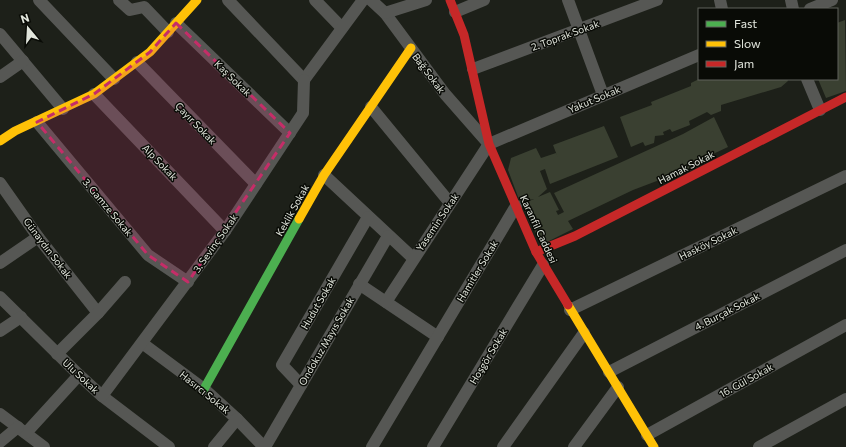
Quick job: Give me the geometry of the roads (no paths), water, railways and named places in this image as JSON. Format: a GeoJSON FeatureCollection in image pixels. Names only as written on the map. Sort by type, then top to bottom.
{"type":"FeatureCollection","features":[{"type":"Feature","properties":{"kind":"street"},"geometry":{"type":"LineString","coordinates":[[39,0],[114,79]]}},
{"type":"Feature","properties":{"kind":"street"},"geometry":{"type":"LineString","coordinates":[[119,0],[130,10],[144,7],[168,32]]}},
{"type":"Feature","properties":{"kind":"street"},"geometry":{"type":"LineString","coordinates":[[0,141],[94,94],[150,52],[197,0]]}},
{"type":"Feature","properties":{"kind":"street"},"geometry":{"type":"LineString","coordinates":[[228,0],[304,80],[363,0]]}},
{"type":"Feature","properties":{"kind":"street"},"geometry":{"type":"LineString","coordinates":[[315,0],[342,28]]}},
{"type":"Feature","properties":{"kind":"street","name":"Bağ Sokak"},"geometry":{"type":"LineString","coordinates":[[371,0],[385,13],[444,94],[489,144]]}},
{"type":"Feature","properties":{"kind":"street"},"geometry":{"type":"LineString","coordinates":[[385,13],[426,0]]}},
{"type":"Feature","properties":{"kind":"street","name":"Karanfil Caddesi"},"geometry":{"type":"LineString","coordinates":[[450,0],[464,35],[473,69],[481,116],[489,144],[536,252],[618,387],[645,438],[654,447]]}},
{"type":"Feature","properties":{"kind":"street"},"geometry":{"type":"LineString","coordinates":[[455,12],[484,0]]}},
{"type":"Feature","properties":{"kind":"street"},"geometry":{"type":"LineString","coordinates":[[568,0],[603,94]]}},
{"type":"Feature","properties":{"kind":"street","name":"2. Toprak Sokak"},"geometry":{"type":"LineString","coordinates":[[473,69],[657,0]]}},
{"type":"Feature","properties":{"kind":"street"},"geometry":{"type":"LineString","coordinates":[[812,8],[832,0]]}},
{"type":"Feature","properties":{"kind":"street","name":"Kaş Sokak"},"geometry":{"type":"LineString","coordinates":[[176,22],[290,133]]}},
{"type":"Feature","properties":{"kind":"street"},"geometry":{"type":"LineString","coordinates":[[0,34],[63,109]]}},
{"type":"Feature","properties":{"kind":"street","name":"Keklik Sokak"},"geometry":{"type":"LineString","coordinates":[[204,389],[324,175],[411,48]]}},
{"type":"Feature","properties":{"kind":"street","name":"Yakut Sokak"},"geometry":{"type":"LineString","coordinates":[[489,144],[603,94],[698,55]]}},
{"type":"Feature","properties":{"kind":"street"},"geometry":{"type":"LineString","coordinates":[[0,77],[23,61]]}},
{"type":"Feature","properties":{"kind":"street","name":"Çayır Sokak"},"geometry":{"type":"LineString","coordinates":[[137,62],[256,184]]}},
{"type":"Feature","properties":{"kind":"street","name":"3. Sevinç Sokak"},"geometry":{"type":"LineString","coordinates":[[102,396],[225,231],[304,113],[304,80]]}},
{"type":"Feature","properties":{"kind":"street"},"geometry":{"type":"LineString","coordinates":[[806,80],[820,110]]}},
{"type":"Feature","properties":{"kind":"street","name":"Alp Sokak"},"geometry":{"type":"LineString","coordinates":[[94,94],[225,231]]}},
{"type":"Feature","properties":{"kind":"street","name":"Hamak Sokak"},"geometry":{"type":"LineString","coordinates":[[536,252],[575,236],[846,97]]}},
{"type":"Feature","properties":{"kind":"street"},"geometry":{"type":"LineString","coordinates":[[371,107],[450,203]]}},
{"type":"Feature","properties":{"kind":"street","name":"3. Gamze Sokak"},"geometry":{"type":"LineString","coordinates":[[37,122],[148,256],[188,282]]}},
{"type":"Feature","properties":{"kind":"street","name":"Yasemin Sokak"},"geometry":{"type":"LineString","coordinates":[[386,302],[413,258],[489,144]]}},
{"type":"Feature","properties":{"kind":"street"},"geometry":{"type":"LineString","coordinates":[[324,175],[413,258]]}},
{"type":"Feature","properties":{"kind":"street","name":"Hasköy Sokak"},"geometry":{"type":"LineString","coordinates":[[570,310],[846,176]]}},
{"type":"Feature","properties":{"kind":"street","name":"Günaydın Sokak"},"geometry":{"type":"LineString","coordinates":[[1,187],[98,313]]}},
{"type":"Feature","properties":{"kind":"street","name":"Hamitler Sokak"},"geometry":{"type":"LineString","coordinates":[[372,447],[516,206]]}},
{"type":"Feature","properties":{"kind":"street","name":"Hudut Sokak"},"geometry":{"type":"LineString","coordinates":[[301,385],[282,365],[368,217]]}},
{"type":"Feature","properties":{"kind":"street","name":"Ondokuz Mayıs Sokak"},"geometry":{"type":"LineString","coordinates":[[265,447],[388,236]]}},
{"type":"Feature","properties":{"kind":"street"},"geometry":{"type":"LineString","coordinates":[[0,263],[38,237]]}},
{"type":"Feature","properties":{"kind":"street","name":"4. Burçak Sokak"},"geometry":{"type":"LineString","coordinates":[[609,372],[846,250]]}},
{"type":"Feature","properties":{"kind":"street","name":"Hoşgör Sokak"},"geometry":{"type":"LineString","coordinates":[[433,447],[543,265]]}},
{"type":"Feature","properties":{"kind":"street"},"geometry":{"type":"LineString","coordinates":[[57,354],[98,313],[125,282]]}},
{"type":"Feature","properties":{"kind":"street"},"geometry":{"type":"LineString","coordinates":[[359,284],[438,336]]}},
{"type":"Feature","properties":{"kind":"street","name":"Ulu Sokak"},"geometry":{"type":"LineString","coordinates":[[0,297],[79,376],[102,396],[169,447]]}},
{"type":"Feature","properties":{"kind":"street"},"geometry":{"type":"LineString","coordinates":[[0,331],[21,317]]}},
{"type":"Feature","properties":{"kind":"street","name":"16. Gül Sokak"},"geometry":{"type":"LineString","coordinates":[[645,438],[846,325]]}},
{"type":"Feature","properties":{"kind":"street"},"geometry":{"type":"LineString","coordinates":[[503,447],[584,333]]}},
{"type":"Feature","properties":{"kind":"street","name":"Hasırcı Sokak"},"geometry":{"type":"LineString","coordinates":[[142,343],[204,389],[265,447]]}},
{"type":"Feature","properties":{"kind":"street"},"geometry":{"type":"LineString","coordinates":[[0,442],[22,430],[79,376]]}},
{"type":"Feature","properties":{"kind":"street"},"geometry":{"type":"LineString","coordinates":[[574,447],[618,387]]}},
{"type":"Feature","properties":{"kind":"street"},"geometry":{"type":"LineString","coordinates":[[759,447],[846,399]]}},
{"type":"Feature","properties":{"kind":"street"},"geometry":{"type":"LineString","coordinates":[[0,414],[44,447]]}},
{"type":"Feature","properties":{"kind":"street"},"geometry":{"type":"LineString","coordinates":[[214,447],[237,419]]}}]}
